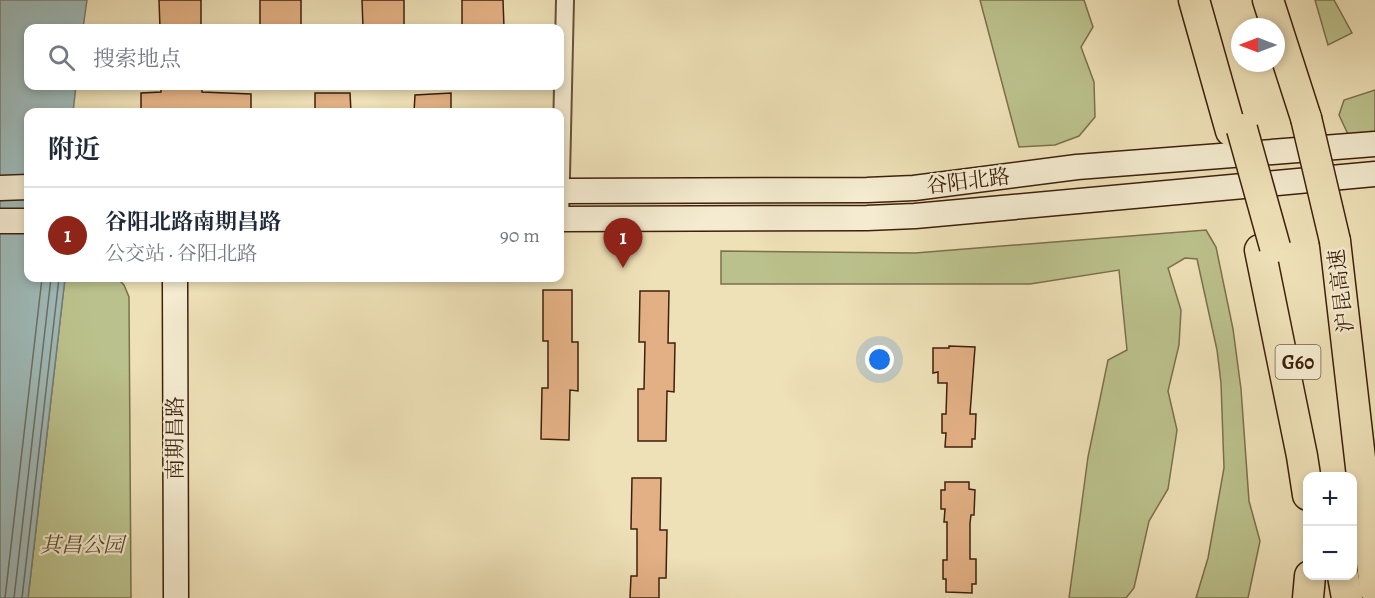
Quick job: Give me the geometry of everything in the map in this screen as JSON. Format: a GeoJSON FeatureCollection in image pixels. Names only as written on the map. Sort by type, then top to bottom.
{"type":"FeatureCollection","features":[{"type":"Feature","properties":{"kind":"highway"},"geometry":{"type":"LineString","coordinates":[[1194,0],[1237,130]]}},
{"type":"Feature","properties":{"kind":"highway","name":"G60"},"geometry":{"type":"LineString","coordinates":[[1202,0],[1267,249],[1321,472]]}},
{"type":"Feature","properties":{"kind":"highway","name":"沪昆高速"},"geometry":{"type":"LineString","coordinates":[[1268,0],[1306,118],[1335,240],[1375,589]]}},
{"type":"Feature","properties":{"kind":"highway"},"geometry":{"type":"LineString","coordinates":[[1335,240],[1375,430]]}},
{"type":"Feature","properties":{"kind":"highway"},"geometry":{"type":"LineString","coordinates":[[1267,249],[1304,472]]}},
{"type":"Feature","properties":{"kind":"highway"},"geometry":{"type":"LineString","coordinates":[[1308,598],[1310,580]]}},
{"type":"Feature","properties":{"kind":"highway"},"geometry":{"type":"LineString","coordinates":[[1343,580],[1347,598]]}},
{"type":"Feature","properties":{"kind":"main road","name":"谷阳北路"},"geometry":{"type":"LineString","coordinates":[[564,191],[914,188],[1077,167],[1375,144]]}},
{"type":"Feature","properties":{"kind":"main road","name":"谷阳北路"},"geometry":{"type":"LineString","coordinates":[[564,219],[915,216],[1375,174]]}},
{"type":"Feature","properties":{"kind":"main road"},"geometry":{"type":"LineString","coordinates":[[0,188],[24,188]]}},
{"type":"Feature","properties":{"kind":"main road"},"geometry":{"type":"LineString","coordinates":[[0,221],[24,222]]}},
{"type":"Feature","properties":{"kind":"main road","name":"南期昌路"},"geometry":{"type":"LineString","coordinates":[[174,282],[176,598]]}},
{"type":"Feature","properties":{"kind":"street"},"geometry":{"type":"LineString","coordinates":[[564,38],[565,0]]}},
{"type":"Feature","properties":{"kind":"street"},"geometry":{"type":"LineString","coordinates":[[562,108],[563,90]]}},
{"type":"Feature","properties":{"kind":"green space"},"geometry":{"type":"Polygon","coordinates":[[[980,0],[1084,0],[1093,27],[1081,47],[1094,82],[1095,117],[1079,136],[1055,145],[1019,147],[980,0]]]}},
{"type":"Feature","properties":{"kind":"green space"},"geometry":{"type":"Polygon","coordinates":[[[1315,0],[1334,0],[1352,33],[1328,45],[1315,0]]]}},
{"type":"Feature","properties":{"kind":"green space"},"geometry":{"type":"Polygon","coordinates":[[[1375,90],[1375,143],[1353,145],[1339,115],[1344,100],[1375,90]]]}},
{"type":"Feature","properties":{"kind":"green space"},"geometry":{"type":"Polygon","coordinates":[[[1206,230],[1216,247],[1233,329],[1241,389],[1249,501],[1260,541],[1248,598],[1196,598],[1208,558],[1224,468],[1221,383],[1217,350],[1197,259],[1185,258],[1168,268],[1181,310],[1179,345],[1168,391],[1177,430],[1168,489],[1149,521],[1134,588],[1126,598],[1069,598],[1088,457],[1108,360],[1127,350],[1119,270],[1030,284],[721,284],[721,251],[915,253],[1206,230]]]}},
{"type":"Feature","properties":{"kind":"green space","name":"其昌公园"},"geometry":{"type":"Polygon","coordinates":[[[65,282],[121,282],[129,297],[131,598],[28,598],[65,282]]]}},
{"type":"Feature","properties":{"kind":"water"},"geometry":{"type":"Polygon","coordinates":[[[0,0],[87,0],[84,24],[24,24],[24,90],[76,90],[73,108],[24,108],[24,282],[65,282],[28,598],[0,598],[0,0]]]}},
{"type":"Feature","properties":{"kind":"building"},"geometry":{"type":"Polygon","coordinates":[[[159,0],[201,0],[201,24],[160,24],[159,0]]]}},
{"type":"Feature","properties":{"kind":"building"},"geometry":{"type":"Polygon","coordinates":[[[260,0],[301,0],[301,24],[260,24],[260,0]]]}},
{"type":"Feature","properties":{"kind":"building"},"geometry":{"type":"Polygon","coordinates":[[[362,0],[404,0],[404,24],[363,24],[362,0]]]}},
{"type":"Feature","properties":{"kind":"building"},"geometry":{"type":"Polygon","coordinates":[[[462,0],[503,0],[504,24],[462,24],[462,0]]]}},
{"type":"Feature","properties":{"kind":"building"},"geometry":{"type":"Polygon","coordinates":[[[161,90],[202,90],[202,92],[251,94],[251,108],[141,108],[141,93],[161,92],[161,90]]]}},
{"type":"Feature","properties":{"kind":"building"},"geometry":{"type":"Polygon","coordinates":[[[315,93],[350,93],[351,108],[315,108],[315,93]]]}},
{"type":"Feature","properties":{"kind":"building"},"geometry":{"type":"Polygon","coordinates":[[[451,93],[451,108],[414,108],[415,95],[451,93]]]}},
{"type":"Feature","properties":{"kind":"building"},"geometry":{"type":"Polygon","coordinates":[[[543,290],[572,290],[572,342],[578,342],[578,391],[570,390],[569,440],[541,439],[542,388],[548,388],[548,341],[543,341],[543,290]]]}},
{"type":"Feature","properties":{"kind":"building"},"geometry":{"type":"Polygon","coordinates":[[[640,291],[669,291],[668,343],[675,343],[674,392],[667,391],[666,441],[638,441],[638,389],[644,389],[645,342],[639,342],[640,291]]]}},
{"type":"Feature","properties":{"kind":"building"},"geometry":{"type":"Polygon","coordinates":[[[949,346],[975,347],[970,414],[976,414],[975,439],[972,439],[972,447],[945,447],[946,433],[942,433],[942,414],[946,414],[947,383],[938,383],[938,372],[933,373],[933,348],[949,348],[949,346]]]}},
{"type":"Feature","properties":{"kind":"building"},"geometry":{"type":"Polygon","coordinates":[[[632,478],[661,478],[660,530],[667,530],[666,578],[659,578],[659,598],[630,598],[631,576],[637,576],[637,529],[631,529],[632,478]]]}},
{"type":"Feature","properties":{"kind":"building"},"geometry":{"type":"Polygon","coordinates":[[[945,482],[969,482],[969,489],[975,490],[974,515],[971,515],[970,523],[970,559],[976,559],[976,584],[972,584],[972,593],[946,592],[943,560],[947,560],[947,522],[944,522],[945,509],[941,509],[941,490],[945,490],[945,482]]]}},
{"type":"Feature","properties":{"kind":"place","name":"谷阳北路南期昌路"},"geometry":{"type":"Point","coordinates":[623,268]}}]}
